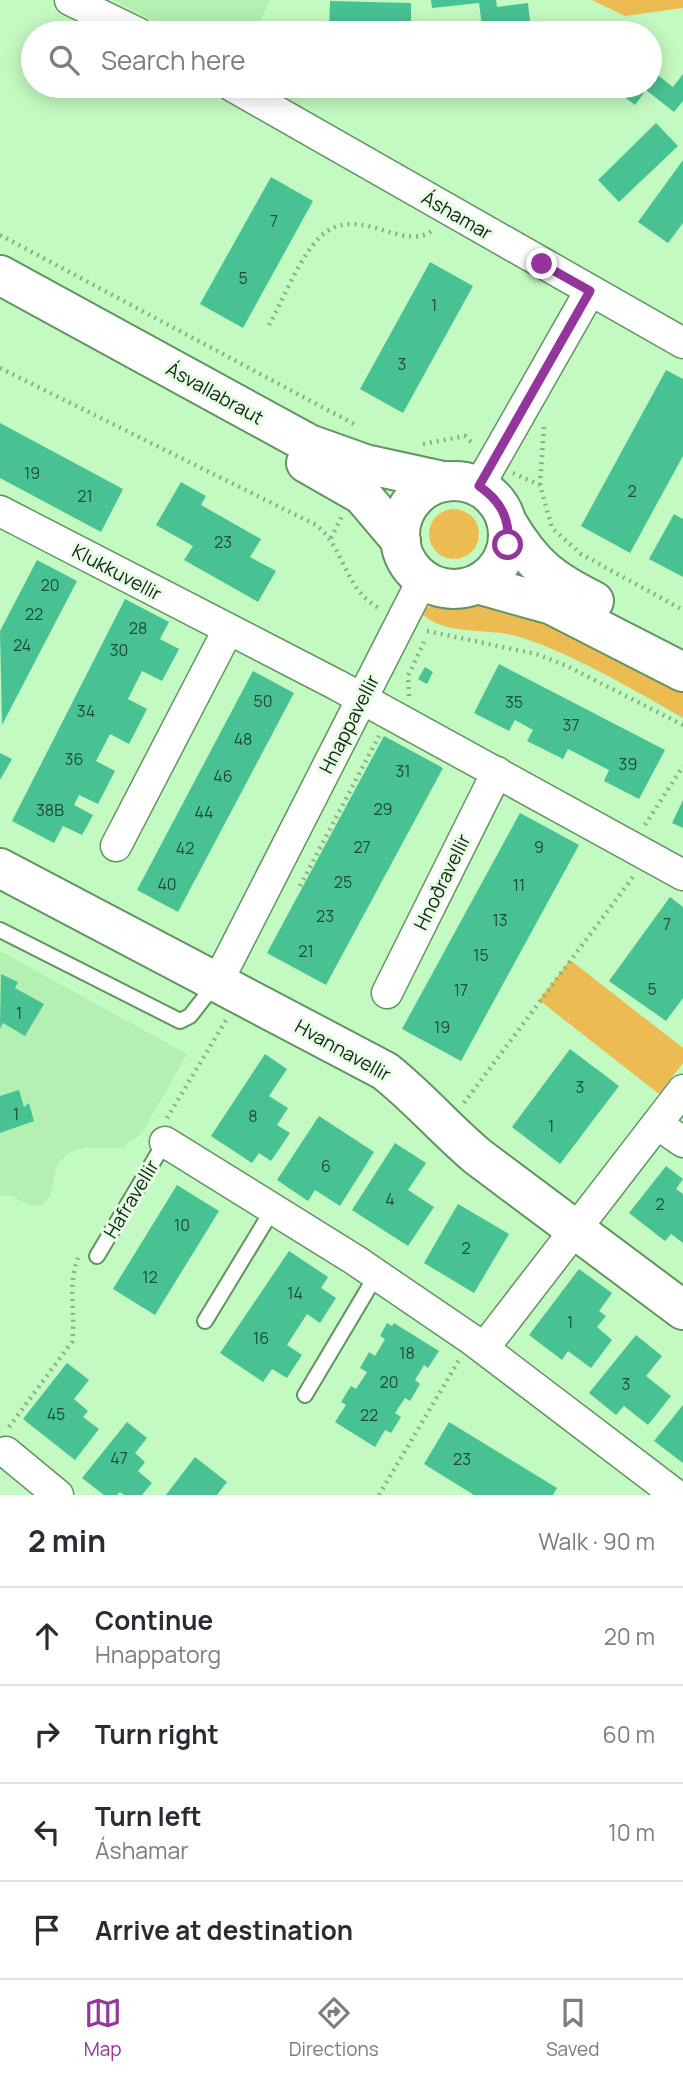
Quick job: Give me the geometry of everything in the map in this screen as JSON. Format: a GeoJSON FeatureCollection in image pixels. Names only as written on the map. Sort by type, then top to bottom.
{"type":"FeatureCollection","features":[{"type":"Feature","properties":{"kind":"main road","name":"Ásvallabraut"},"geometry":{"type":"LineString","coordinates":[[0,275],[309,444],[365,464],[471,477]]}},
{"type":"Feature","properties":{"kind":"main road","name":"Ásvallabraut"},"geometry":{"type":"LineString","coordinates":[[0,297],[345,484],[379,512],[401,541]]}},
{"type":"Feature","properties":{"kind":"main road"},"geometry":{"type":"LineString","coordinates":[[683,648],[556,582],[531,560],[508,524],[498,502],[471,477],[422,491],[407,508],[400,530],[401,541],[408,562],[423,579],[449,589],[477,584],[552,605],[683,672]]}},
{"type":"Feature","properties":{"kind":"main road"},"geometry":{"type":"LineString","coordinates":[[477,584],[500,564],[508,545],[508,524]]}},
{"type":"Feature","properties":{"kind":"main road","name":"Hvannavellir"},"geometry":{"type":"LineString","coordinates":[[0,868],[385,1071],[422,1100],[445,1129],[683,1310]]}},
{"type":"Feature","properties":{"kind":"street"},"geometry":{"type":"LineString","coordinates":[[70,0],[113,21]]}},
{"type":"Feature","properties":{"kind":"street","name":"Áshamar"},"geometry":{"type":"LineString","coordinates":[[253,98],[683,343]]}},
{"type":"Feature","properties":{"kind":"street"},"geometry":{"type":"LineString","coordinates":[[471,477],[590,291]]}},
{"type":"Feature","properties":{"kind":"street","name":"Klukkuvellir"},"geometry":{"type":"LineString","coordinates":[[2,518],[362,699]]}},
{"type":"Feature","properties":{"kind":"street","name":"Hnappavellir"},"geometry":{"type":"LineString","coordinates":[[218,981],[400,619],[423,579]]}},
{"type":"Feature","properties":{"kind":"street"},"geometry":{"type":"LineString","coordinates":[[116,846],[228,630]]}},
{"type":"Feature","properties":{"kind":"street"},"geometry":{"type":"LineString","coordinates":[[362,699],[683,874]]}},
{"type":"Feature","properties":{"kind":"street","name":"Hnoðravellir"},"geometry":{"type":"LineString","coordinates":[[387,993],[497,772]]}},
{"type":"Feature","properties":{"kind":"street"},"geometry":{"type":"LineString","coordinates":[[477,1344],[577,1230],[683,1090]]}},
{"type":"Feature","properties":{"kind":"street"},"geometry":{"type":"LineString","coordinates":[[657,1124],[683,1142]]}},
{"type":"Feature","properties":{"kind":"street","name":"Hafravellir"},"geometry":{"type":"LineString","coordinates":[[165,1142],[377,1274],[477,1344],[676,1495]]}},
{"type":"Feature","properties":{"kind":"street"},"geometry":{"type":"LineString","coordinates":[[6,1452],[58,1495]]}},
{"type":"Feature","properties":{"kind":"lane"},"geometry":{"type":"LineString","coordinates":[[0,930],[180,1021],[190,1016],[218,981]]}},
{"type":"Feature","properties":{"kind":"lane","name":"Hafravellir"},"geometry":{"type":"LineString","coordinates":[[97,1255],[165,1142]]}},
{"type":"Feature","properties":{"kind":"lane"},"geometry":{"type":"LineString","coordinates":[[205,1321],[273,1209]]}},
{"type":"Feature","properties":{"kind":"lane"},"geometry":{"type":"LineString","coordinates":[[305,1395],[377,1274]]}},
{"type":"Feature","properties":{"kind":"path"},"geometry":{"type":"LineString","coordinates":[[269,325],[312,246],[322,235],[346,224],[363,224],[415,237],[426,236],[447,209]]}},
{"type":"Feature","properties":{"kind":"path"},"geometry":{"type":"LineString","coordinates":[[0,235],[145,311],[291,393],[365,430]]}},
{"type":"Feature","properties":{"kind":"path"},"geometry":{"type":"LineString","coordinates":[[0,368],[316,525],[331,538],[358,593],[368,603],[429,631],[536,654],[568,666],[683,725]]}},
{"type":"Feature","properties":{"kind":"path"},"geometry":{"type":"LineString","coordinates":[[545,422],[540,485],[552,528],[581,554],[683,610]]}},
{"type":"Feature","properties":{"kind":"path"},"geometry":{"type":"LineString","coordinates":[[415,446],[465,436],[471,477],[540,485]]}},
{"type":"Feature","properties":{"kind":"path"},"geometry":{"type":"LineString","coordinates":[[299,888],[387,722],[399,719],[409,700],[408,677],[429,631]]}},
{"type":"Feature","properties":{"kind":"path"},"geometry":{"type":"LineString","coordinates":[[445,1129],[638,870],[645,823],[683,766]]}},
{"type":"Feature","properties":{"kind":"path"},"geometry":{"type":"LineString","coordinates":[[379,1495],[477,1344]]}},
{"type":"Feature","properties":{"kind":"shaded area"},"geometry":{"type":"Polygon","coordinates":[[[113,0],[270,0],[260,21],[154,21],[113,0]]]}},
{"type":"Feature","properties":{"kind":"shaded area"},"geometry":{"type":"Polygon","coordinates":[[[592,0],[683,0],[683,8],[625,16],[592,0]]]}},
{"type":"Feature","properties":{"kind":"shaded area"},"geometry":{"type":"Polygon","coordinates":[[[454,509],[472,516],[479,534],[472,552],[454,559],[436,552],[429,534],[436,516],[454,509]]]}},
{"type":"Feature","properties":{"kind":"shaded area"},"geometry":{"type":"Polygon","coordinates":[[[488,599],[532,606],[683,684],[683,718],[599,671],[553,649],[512,635],[451,628],[428,619],[419,611],[443,601],[488,599]]]}},
{"type":"Feature","properties":{"kind":"shaded area"},"geometry":{"type":"Polygon","coordinates":[[[0,951],[187,1054],[142,1133],[122,1148],[83,1148],[68,1153],[57,1165],[50,1196],[42,1205],[32,1206],[11,1196],[0,1195],[0,951]]]}},
{"type":"Feature","properties":{"kind":"shaded area"},"geometry":{"type":"Polygon","coordinates":[[[570,960],[683,1048],[683,1063],[659,1094],[539,1000],[570,960]]]}},
{"type":"Feature","properties":{"kind":"building"},"geometry":{"type":"Polygon","coordinates":[[[431,0],[496,0],[497,7],[528,3],[530,21],[481,21],[479,3],[432,8],[431,0]]]}},
{"type":"Feature","properties":{"kind":"building"},"geometry":{"type":"Polygon","coordinates":[[[330,1],[411,3],[411,21],[329,21],[330,1]]]}},
{"type":"Feature","properties":{"kind":"building"},"geometry":{"type":"Polygon","coordinates":[[[683,74],[683,101],[674,112],[656,98],[662,98],[662,78],[673,87],[683,74]]]}},
{"type":"Feature","properties":{"kind":"building"},"geometry":{"type":"Polygon","coordinates":[[[626,98],[640,98],[635,105],[626,98]]]}},
{"type":"Feature","properties":{"kind":"building"},"geometry":{"type":"Polygon","coordinates":[[[656,123],[678,146],[619,202],[598,180],[656,123]]]}},
{"type":"Feature","properties":{"kind":"building"},"geometry":{"type":"Polygon","coordinates":[[[683,160],[683,223],[668,243],[638,222],[683,160]]]}},
{"type":"Feature","properties":{"kind":"building"},"geometry":{"type":"Polygon","coordinates":[[[271,177],[313,201],[243,328],[200,304],[271,177]]]}},
{"type":"Feature","properties":{"kind":"building"},"geometry":{"type":"Polygon","coordinates":[[[430,262],[473,286],[403,413],[360,389],[430,262]]]}},
{"type":"Feature","properties":{"kind":"building"},"geometry":{"type":"Polygon","coordinates":[[[666,370],[683,379],[683,456],[630,553],[581,526],[666,370]]]}},
{"type":"Feature","properties":{"kind":"building"},"geometry":{"type":"Polygon","coordinates":[[[0,423],[123,489],[101,532],[0,478],[0,423]]]}},
{"type":"Feature","properties":{"kind":"building"},"geometry":{"type":"Polygon","coordinates":[[[181,482],[206,496],[201,505],[261,539],[250,557],[276,571],[258,602],[184,560],[193,546],[156,525],[181,482]]]}},
{"type":"Feature","properties":{"kind":"building"},"geometry":{"type":"Polygon","coordinates":[[[674,514],[683,519],[683,577],[649,559],[674,514]]]}},
{"type":"Feature","properties":{"kind":"building"},"geometry":{"type":"Polygon","coordinates":[[[37,560],[77,581],[2,725],[0,631],[37,560]]]}},
{"type":"Feature","properties":{"kind":"building"},"geometry":{"type":"Polygon","coordinates":[[[125,599],[169,622],[160,639],[179,649],[162,681],[142,671],[128,699],[147,709],[129,744],[110,734],[96,761],[115,771],[98,804],[79,795],[74,805],[93,815],[82,835],[63,826],[54,843],[12,821],[125,599]]]}},
{"type":"Feature","properties":{"kind":"building"},"geometry":{"type":"Polygon","coordinates":[[[499,664],[665,750],[639,799],[604,781],[609,770],[568,749],[563,759],[527,741],[533,730],[515,720],[509,731],[474,713],[499,664]]]}},
{"type":"Feature","properties":{"kind":"building"},"geometry":{"type":"Polygon","coordinates":[[[425,667],[433,672],[427,684],[418,679],[425,667]]]}},
{"type":"Feature","properties":{"kind":"building"},"geometry":{"type":"Polygon","coordinates":[[[253,671],[294,693],[178,912],[137,890],[253,671]]]}},
{"type":"Feature","properties":{"kind":"building"},"geometry":{"type":"Polygon","coordinates":[[[384,736],[443,768],[326,985],[267,953],[384,736]]]}},
{"type":"Feature","properties":{"kind":"building"},"geometry":{"type":"Polygon","coordinates":[[[0,753],[12,759],[0,780],[0,753]]]}},
{"type":"Feature","properties":{"kind":"building"},"geometry":{"type":"Polygon","coordinates":[[[683,800],[683,828],[672,823],[683,800]]]}},
{"type":"Feature","properties":{"kind":"building"},"geometry":{"type":"Polygon","coordinates":[[[520,813],[579,845],[461,1061],[402,1029],[520,813]]]}},
{"type":"Feature","properties":{"kind":"building"},"geometry":{"type":"Polygon","coordinates":[[[670,897],[683,907],[683,998],[666,1021],[609,981],[670,897]]]}},
{"type":"Feature","properties":{"kind":"building"},"geometry":{"type":"Polygon","coordinates":[[[1,974],[18,982],[15,988],[44,1004],[25,1036],[3,1023],[0,1029],[1,974]]]}},
{"type":"Feature","properties":{"kind":"building"},"geometry":{"type":"Polygon","coordinates":[[[570,1049],[619,1086],[560,1164],[512,1127],[570,1049]]]}},
{"type":"Feature","properties":{"kind":"building"},"geometry":{"type":"Polygon","coordinates":[[[265,1054],[287,1069],[269,1096],[288,1108],[277,1125],[290,1133],[271,1161],[259,1153],[252,1163],[211,1136],[265,1054]]]}},
{"type":"Feature","properties":{"kind":"building"},"geometry":{"type":"Polygon","coordinates":[[[19,1090],[24,1107],[29,1103],[34,1121],[0,1133],[0,1096],[19,1090]]]}},
{"type":"Feature","properties":{"kind":"building"},"geometry":{"type":"Polygon","coordinates":[[[319,1116],[374,1152],[340,1206],[315,1190],[308,1201],[277,1180],[319,1116]]]}},
{"type":"Feature","properties":{"kind":"building"},"geometry":{"type":"Polygon","coordinates":[[[395,1143],[426,1163],[408,1190],[434,1207],[408,1246],[352,1210],[395,1143]]]}},
{"type":"Feature","properties":{"kind":"building"},"geometry":{"type":"Polygon","coordinates":[[[666,1166],[683,1179],[676,1189],[683,1194],[683,1243],[671,1234],[665,1241],[629,1213],[666,1166]]]}},
{"type":"Feature","properties":{"kind":"building"},"geometry":{"type":"Polygon","coordinates":[[[177,1185],[219,1211],[155,1315],[113,1289],[177,1185]]]}},
{"type":"Feature","properties":{"kind":"building"},"geometry":{"type":"Polygon","coordinates":[[[458,1204],[509,1234],[474,1293],[424,1263],[458,1204]]]}},
{"type":"Feature","properties":{"kind":"building"},"geometry":{"type":"Polygon","coordinates":[[[289,1251],[328,1277],[321,1288],[336,1298],[320,1323],[307,1314],[287,1345],[302,1355],[287,1378],[272,1369],[263,1382],[220,1353],[289,1251]]]}},
{"type":"Feature","properties":{"kind":"building"},"geometry":{"type":"Polygon","coordinates":[[[579,1269],[612,1293],[599,1311],[606,1316],[597,1327],[612,1340],[591,1368],[568,1351],[562,1360],[529,1335],[579,1269]]]}},
{"type":"Feature","properties":{"kind":"building"},"geometry":{"type":"Polygon","coordinates":[[[387,1323],[392,1326],[394,1323],[439,1351],[428,1368],[424,1365],[415,1380],[420,1384],[410,1401],[405,1398],[395,1413],[401,1417],[391,1433],[385,1430],[375,1447],[335,1422],[346,1405],[341,1402],[351,1386],[356,1389],[367,1372],[360,1368],[369,1352],[375,1356],[385,1339],[380,1336],[387,1323]]]}},
{"type":"Feature","properties":{"kind":"building"},"geometry":{"type":"Polygon","coordinates":[[[636,1335],[662,1356],[646,1376],[671,1396],[648,1425],[624,1406],[616,1415],[589,1393],[636,1335]]]}},
{"type":"Feature","properties":{"kind":"building"},"geometry":{"type":"Polygon","coordinates":[[[67,1363],[89,1380],[74,1399],[88,1411],[83,1417],[99,1429],[75,1460],[23,1419],[67,1363]]]}},
{"type":"Feature","properties":{"kind":"building"},"geometry":{"type":"Polygon","coordinates":[[[683,1405],[683,1463],[654,1441],[683,1405]]]}},
{"type":"Feature","properties":{"kind":"building"},"geometry":{"type":"Polygon","coordinates":[[[127,1422],[147,1438],[135,1453],[145,1462],[138,1471],[152,1483],[142,1495],[124,1495],[120,1492],[117,1495],[104,1495],[82,1478],[127,1422]]]}},
{"type":"Feature","properties":{"kind":"building"},"geometry":{"type":"Polygon","coordinates":[[[449,1422],[557,1488],[553,1495],[474,1495],[424,1464],[449,1422]]]}},
{"type":"Feature","properties":{"kind":"building"},"geometry":{"type":"Polygon","coordinates":[[[195,1457],[227,1482],[217,1495],[166,1495],[195,1457]]]}},
{"type":"Feature","properties":{"kind":"route"},"geometry":{"type":"LineString","coordinates":[[508,545],[508,524],[504,513],[498,502],[479,486],[590,291],[542,264]]}}]}
